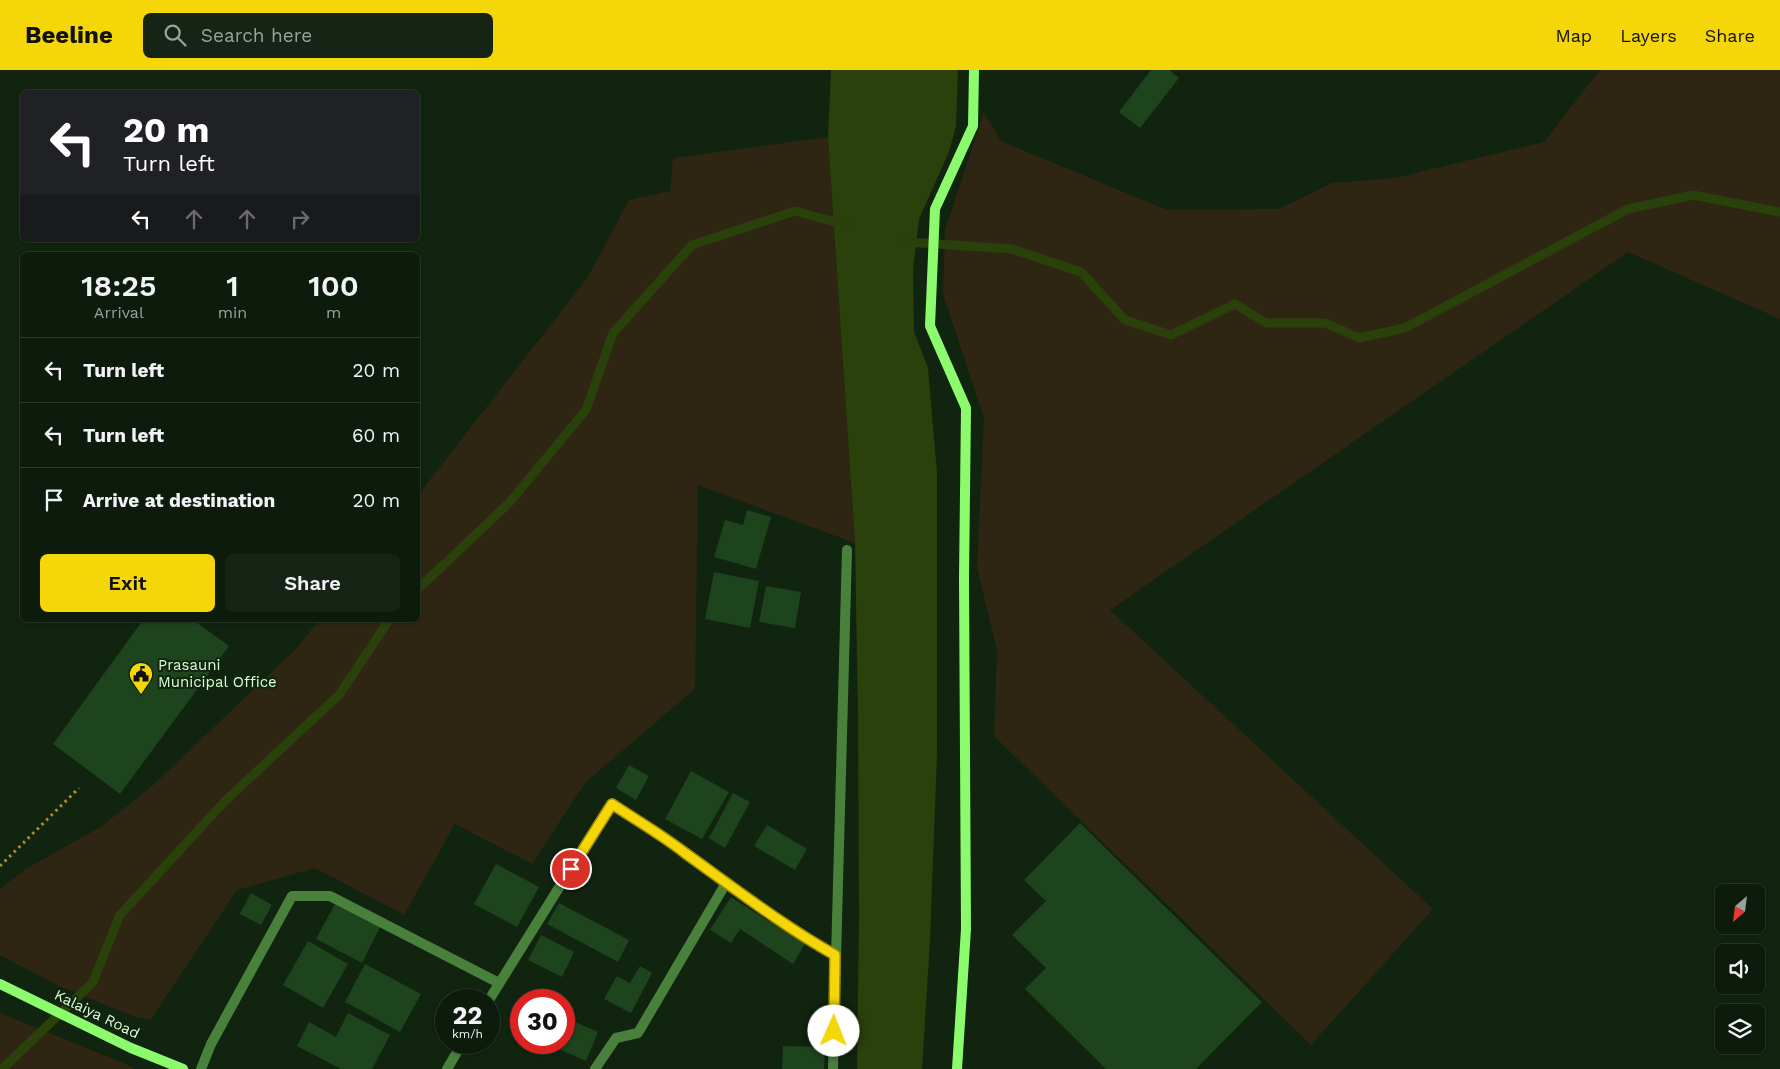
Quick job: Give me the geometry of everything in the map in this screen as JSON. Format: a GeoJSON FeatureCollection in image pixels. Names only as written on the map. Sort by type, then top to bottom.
{"type":"FeatureCollection","features":[{"type":"Feature","properties":{"kind":"main road"},"geometry":{"type":"LineString","coordinates":[[958,1069],[966,930],[964,578],[966,408],[930,326],[935,209],[973,126],[974,70]]}},
{"type":"Feature","properties":{"kind":"main road","name":"Kalaiya Road"},"geometry":{"type":"LineString","coordinates":[[0,984],[131,1048],[183,1069]]}},
{"type":"Feature","properties":{"kind":"street"},"geometry":{"type":"LineString","coordinates":[[833,1069],[847,550]]}},
{"type":"Feature","properties":{"kind":"street"},"geometry":{"type":"LineString","coordinates":[[495,989],[612,804],[684,851],[726,883],[804,937],[835,955]]}},
{"type":"Feature","properties":{"kind":"street"},"geometry":{"type":"LineString","coordinates":[[595,1069],[616,1038],[638,1032],[726,883]]}},
{"type":"Feature","properties":{"kind":"street"},"geometry":{"type":"LineString","coordinates":[[202,1069],[211,1044],[292,896],[330,896],[499,983]]}},
{"type":"Feature","properties":{"kind":"street"},"geometry":{"type":"LineString","coordinates":[[447,1069],[456,1054]]}},
{"type":"Feature","properties":{"kind":"path"},"geometry":{"type":"LineString","coordinates":[[0,866],[79,788]]}},
{"type":"Feature","properties":{"kind":"shaded area"},"geometry":{"type":"Polygon","coordinates":[[[831,70],[958,70],[956,126],[949,152],[919,219],[913,269],[914,332],[928,368],[937,473],[937,754],[930,941],[922,1069],[857,1069],[859,919],[855,543],[828,137],[831,70]]]}},
{"type":"Feature","properties":{"kind":"shaded area"},"geometry":{"type":"Polygon","coordinates":[[[1600,70],[1780,70],[1780,319],[1628,252],[1110,610],[1433,909],[1311,1045],[994,736],[997,650],[977,568],[984,418],[943,294],[945,230],[984,112],[1001,141],[1167,210],[1279,209],[1332,183],[1395,178],[1544,142],[1600,70]]]}},
{"type":"Feature","properties":{"kind":"shaded area"},"geometry":{"type":"Polygon","coordinates":[[[828,137],[855,543],[698,485],[695,689],[585,783],[532,864],[455,824],[404,915],[315,868],[237,890],[151,1019],[135,1017],[57,985],[0,955],[0,889],[24,870],[102,826],[151,787],[298,647],[317,622],[420,622],[420,492],[588,277],[629,200],[670,191],[673,158],[828,137]]]}},
{"type":"Feature","properties":{"kind":"shaded area"},"geometry":{"type":"Polygon","coordinates":[[[0,1013],[123,1063],[135,1069],[0,1069],[0,1013]]]}},
{"type":"Feature","properties":{"kind":"building"},"geometry":{"type":"Polygon","coordinates":[[[1151,70],[1169,70],[1179,78],[1140,128],[1119,112],[1151,70]]]}},
{"type":"Feature","properties":{"kind":"building"},"geometry":{"type":"Polygon","coordinates":[[[747,510],[771,517],[756,569],[714,557],[725,520],[743,525],[747,510]]]}},
{"type":"Feature","properties":{"kind":"building"},"geometry":{"type":"Polygon","coordinates":[[[714,572],[759,581],[750,628],[705,619],[714,572]]]}},
{"type":"Feature","properties":{"kind":"building"},"geometry":{"type":"Polygon","coordinates":[[[766,586],[801,592],[795,628],[759,622],[766,586]]]}},
{"type":"Feature","properties":{"kind":"building","name":"Prasauni Municipal Office"},"geometry":{"type":"Polygon","coordinates":[[[142,622],[196,622],[229,646],[120,794],[53,744],[142,622]]]}},
{"type":"Feature","properties":{"kind":"building"},"geometry":{"type":"Polygon","coordinates":[[[629,765],[649,776],[636,800],[616,788],[629,765]]]}},
{"type":"Feature","properties":{"kind":"building"},"geometry":{"type":"Polygon","coordinates":[[[691,771],[729,792],[702,839],[665,819],[691,771]]]}},
{"type":"Feature","properties":{"kind":"building"},"geometry":{"type":"Polygon","coordinates":[[[733,793],[750,802],[725,848],[709,838],[733,793]]]}},
{"type":"Feature","properties":{"kind":"building"},"geometry":{"type":"Polygon","coordinates":[[[1080,823],[1262,1002],[1196,1069],[1106,1069],[1025,989],[1046,968],[1012,935],[1046,901],[1024,880],[1080,823]]]}},
{"type":"Feature","properties":{"kind":"building"},"geometry":{"type":"Polygon","coordinates":[[[767,825],[807,849],[795,870],[754,846],[767,825]]]}},
{"type":"Feature","properties":{"kind":"building"},"geometry":{"type":"Polygon","coordinates":[[[496,864],[539,887],[517,927],[474,904],[496,864]]]}},
{"type":"Feature","properties":{"kind":"building"},"geometry":{"type":"Polygon","coordinates":[[[251,893],[272,905],[261,925],[240,914],[251,893]]]}},
{"type":"Feature","properties":{"kind":"building"},"geometry":{"type":"Polygon","coordinates":[[[731,897],[805,944],[793,964],[740,929],[731,943],[710,930],[731,897]]]}},
{"type":"Feature","properties":{"kind":"building"},"geometry":{"type":"Polygon","coordinates":[[[559,903],[629,940],[618,962],[547,924],[559,903]]]}},
{"type":"Feature","properties":{"kind":"building"},"geometry":{"type":"Polygon","coordinates":[[[335,904],[380,927],[362,963],[316,939],[335,904]]]}},
{"type":"Feature","properties":{"kind":"building"},"geometry":{"type":"Polygon","coordinates":[[[541,935],[574,952],[562,977],[528,960],[541,935]]]}},
{"type":"Feature","properties":{"kind":"building"},"geometry":{"type":"Polygon","coordinates":[[[308,941],[348,964],[323,1008],[283,985],[308,941]]]}},
{"type":"Feature","properties":{"kind":"building"},"geometry":{"type":"Polygon","coordinates":[[[365,964],[421,994],[400,1032],[345,1002],[365,964]]]}},
{"type":"Feature","properties":{"kind":"building"},"geometry":{"type":"Polygon","coordinates":[[[640,966],[652,973],[631,1013],[604,999],[617,976],[630,983],[640,966]]]}},
{"type":"Feature","properties":{"kind":"building"},"geometry":{"type":"Polygon","coordinates":[[[348,1013],[390,1035],[372,1069],[341,1069],[297,1046],[309,1022],[336,1037],[348,1013]]]}},
{"type":"Feature","properties":{"kind":"building"},"geometry":{"type":"Polygon","coordinates":[[[575,1022],[598,1032],[586,1061],[570,1054],[575,1054],[575,1022]]]}},
{"type":"Feature","properties":{"kind":"building"},"geometry":{"type":"Polygon","coordinates":[[[783,1046],[825,1047],[824,1069],[782,1069],[783,1046]]]}},
{"type":"Feature","properties":{"kind":"waterway"},"geometry":{"type":"LineString","coordinates":[[906,242],[1012,249],[1081,272],[1125,320],[1171,335],[1235,304],[1266,323],[1326,323],[1359,338],[1405,328],[1628,209],[1693,195],[1780,212]]}},
{"type":"Feature","properties":{"kind":"waterway"},"geometry":{"type":"LineString","coordinates":[[420,587],[509,503],[586,410],[613,333],[692,245],[795,211],[845,225]]}},
{"type":"Feature","properties":{"kind":"waterway"},"geometry":{"type":"LineString","coordinates":[[2,1069],[93,982],[120,915],[226,800],[339,695],[388,622]]}},
{"type":"Feature","properties":{"kind":"place","name":"Prasauni Municipal Office"},"geometry":{"type":"Point","coordinates":[141,695]}},
{"type":"Feature","properties":{"kind":"route"},"geometry":{"type":"LineString","coordinates":[[571,869],[612,804],[684,851],[726,883],[804,937],[835,955],[834,1031]]}}]}
